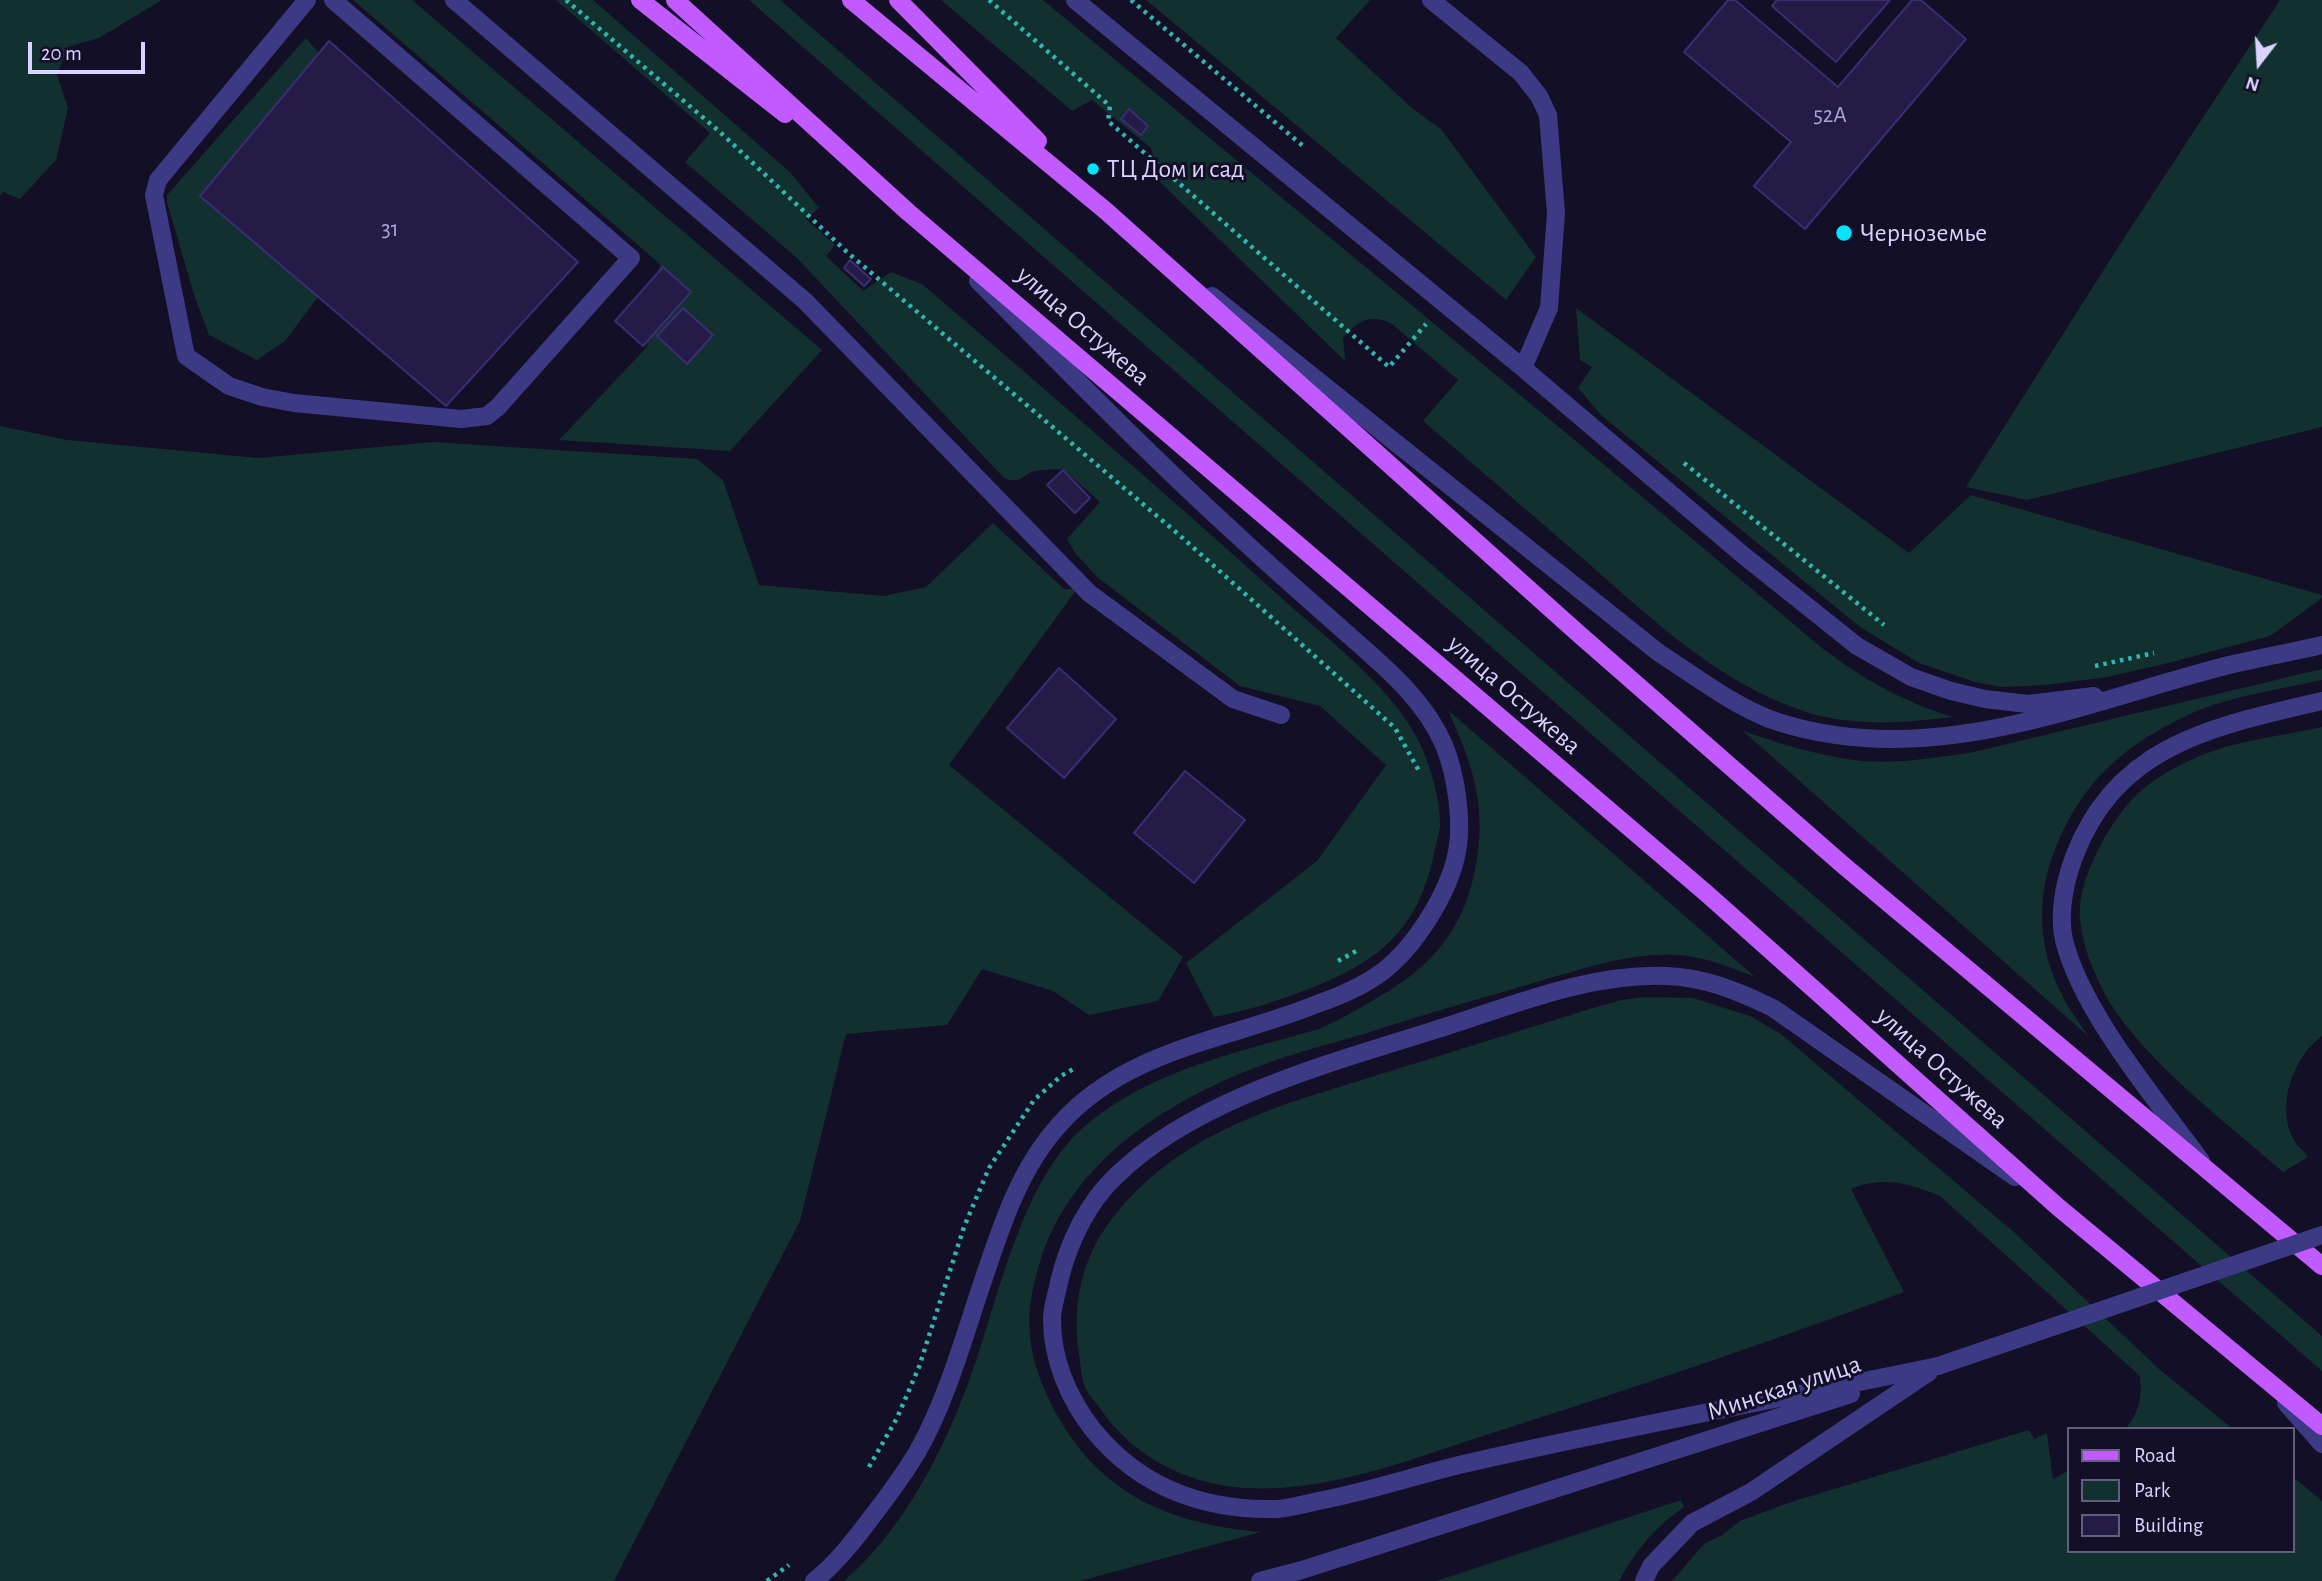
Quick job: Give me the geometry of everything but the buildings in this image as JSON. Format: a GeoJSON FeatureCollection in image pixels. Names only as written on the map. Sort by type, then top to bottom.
{"type":"FeatureCollection","features":[{"type":"Feature","properties":{"kind":"main road"},"geometry":{"type":"LineString","coordinates":[[640,0],[908,212]]}},
{"type":"Feature","properties":{"kind":"main road","name":"улица Остужева"},"geometry":{"type":"LineString","coordinates":[[675,0],[908,212],[1706,894],[2057,1207],[2322,1426]]}},
{"type":"Feature","properties":{"kind":"main road"},"geometry":{"type":"LineString","coordinates":[[851,0],[1106,211],[1580,635],[1833,857],[2322,1266]]}},
{"type":"Feature","properties":{"kind":"main road"},"geometry":{"type":"LineString","coordinates":[[898,0],[1106,211]]}},
{"type":"Feature","properties":{"kind":"street"},"geometry":{"type":"LineString","coordinates":[[307,0],[158,180],[154,194],[186,356],[229,386],[262,397],[294,403],[461,419],[487,416],[631,258],[333,0]]}},
{"type":"Feature","properties":{"kind":"street"},"geometry":{"type":"LineString","coordinates":[[454,0],[805,301],[1090,593],[1233,699],[1281,715]]}},
{"type":"Feature","properties":{"kind":"street"},"geometry":{"type":"LineString","coordinates":[[1076,0],[1523,368],[1743,555],[1828,624],[1887,666],[1951,691],[2028,705],[2153,688]]}},
{"type":"Feature","properties":{"kind":"street"},"geometry":{"type":"LineString","coordinates":[[1431,0],[1521,73],[1539,96],[1548,115],[1556,213],[1549,307],[1523,368]]}},
{"type":"Feature","properties":{"kind":"street"},"geometry":{"type":"LineString","coordinates":[[1106,211],[1659,653],[1734,700],[1776,721],[1831,736],[1881,739],[1975,734],[2072,711],[2228,666],[2322,645]]}},
{"type":"Feature","properties":{"kind":"street"},"geometry":{"type":"LineString","coordinates":[[814,1581],[855,1541],[921,1446],[940,1401],[1005,1217],[1025,1173],[1058,1125],[1093,1093],[1142,1063],[1219,1035],[1284,1018],[1354,990],[1383,971],[1409,947],[1440,901],[1457,851],[1458,798],[1443,742],[1402,682],[1182,485],[908,212]]}},
{"type":"Feature","properties":{"kind":"street"},"geometry":{"type":"LineString","coordinates":[[2205,1167],[2112,1039],[2082,989],[2064,939],[2063,907],[2068,872],[2082,836],[2098,808],[2128,775],[2156,755],[2182,741],[2230,724],[2322,701]]}},
{"type":"Feature","properties":{"kind":"street"},"geometry":{"type":"LineString","coordinates":[[1938,1366],[1457,1466],[1360,1492],[1279,1509],[1212,1504],[1151,1482],[1110,1450],[1078,1411],[1058,1364],[1052,1316],[1065,1260],[1086,1214],[1114,1177],[1158,1141],[1212,1110],[1288,1079],[1541,996],[1623,977],[1668,976],[1702,980],[1737,990],[1773,1008],[2057,1207]]}},
{"type":"Feature","properties":{"kind":"street","name":"Минская улица"},"geometry":{"type":"LineString","coordinates":[[1260,1581],[1938,1366],[2322,1235]]}},
{"type":"Feature","properties":{"kind":"street"},"geometry":{"type":"LineString","coordinates":[[1644,1581],[1651,1566],[1692,1523],[1751,1492],[1938,1366]]}},
{"type":"Feature","properties":{"kind":"street"},"geometry":{"type":"LineString","coordinates":[[2263,1377],[2322,1444]]}},
{"type":"Feature","properties":{"kind":"path"},"geometry":{"type":"LineString","coordinates":[[566,0],[720,132],[848,253],[1177,533],[1395,728],[1408,747],[1421,775]]}},
{"type":"Feature","properties":{"kind":"path"},"geometry":{"type":"LineString","coordinates":[[989,0],[1110,106],[1108,121],[1389,367],[1444,303]]}},
{"type":"Feature","properties":{"kind":"path"},"geometry":{"type":"LineString","coordinates":[[1131,0],[1307,149]]}},
{"type":"Feature","properties":{"kind":"path"},"geometry":{"type":"LineString","coordinates":[[1676,456],[1893,632]]}},
{"type":"Feature","properties":{"kind":"path"},"geometry":{"type":"LineString","coordinates":[[2091,667],[2161,651]]}},
{"type":"Feature","properties":{"kind":"path"},"geometry":{"type":"LineString","coordinates":[[1333,964],[1361,948]]}},
{"type":"Feature","properties":{"kind":"path"},"geometry":{"type":"LineString","coordinates":[[865,1473],[897,1419],[919,1367],[964,1227],[989,1168],[1034,1100],[1060,1076],[1077,1068]]}},
{"type":"Feature","properties":{"kind":"path"},"geometry":{"type":"LineString","coordinates":[[767,1581],[792,1563]]}},
{"type":"Feature","properties":{"kind":"green space"},"geometry":{"type":"Polygon","coordinates":[[[0,0],[162,0],[99,38],[68,47],[57,75],[68,108],[56,160],[20,199],[3,192],[0,196],[0,0]]]}},
{"type":"Feature","properties":{"kind":"green space"},"geometry":{"type":"Polygon","coordinates":[[[353,0],[412,0],[822,350],[730,451],[559,440],[647,347],[660,264],[353,0]]]}},
{"type":"Feature","properties":{"kind":"green space"},"geometry":{"type":"Polygon","coordinates":[[[556,0],[593,0],[791,173],[819,208],[806,219],[835,245],[826,256],[863,291],[891,272],[922,284],[1355,662],[1392,701],[1407,721],[1427,761],[1437,794],[1440,826],[1427,881],[1416,906],[1388,944],[1348,971],[1324,983],[1267,1004],[1214,1017],[1186,963],[1317,861],[1386,765],[1320,706],[1240,686],[1097,577],[1075,553],[1067,539],[1100,502],[1063,469],[1035,471],[1020,480],[1004,478],[797,258],[685,162],[710,133],[556,0]]]}},
{"type":"Feature","properties":{"kind":"green space"},"geometry":{"type":"Polygon","coordinates":[[[749,0],[780,0],[2322,1336],[2322,1371],[749,0]]]}},
{"type":"Feature","properties":{"kind":"green space"},"geometry":{"type":"Polygon","coordinates":[[[941,0],[1043,0],[1822,648],[1884,688],[1953,717],[1861,722],[1824,717],[1775,700],[1745,685],[1690,649],[1423,421],[1458,380],[1392,324],[1377,319],[1364,320],[1343,338],[1345,361],[1160,182],[1151,148],[1092,100],[1072,111],[941,0]]]}},
{"type":"Feature","properties":{"kind":"green space"},"geometry":{"type":"Polygon","coordinates":[[[1146,0],[1370,0],[1336,38],[1413,109],[1441,129],[1536,257],[1506,300],[1146,0]]]}},
{"type":"Feature","properties":{"kind":"green space"},"geometry":{"type":"Polygon","coordinates":[[[2280,0],[2322,0],[2322,427],[2027,500],[1966,487],[2122,241],[2280,0]]]}},
{"type":"Feature","properties":{"kind":"green space"},"geometry":{"type":"Polygon","coordinates":[[[306,38],[319,53],[200,196],[318,297],[285,341],[257,360],[209,335],[195,298],[167,195],[306,38]]]}},
{"type":"Feature","properties":{"kind":"green space"},"geometry":{"type":"Polygon","coordinates":[[[1576,308],[1909,553],[1971,495],[2322,595],[2322,598],[2270,636],[2107,677],[2046,685],[2002,687],[1975,682],[1919,663],[1860,627],[1601,415],[1578,388],[1592,367],[1580,360],[1576,308]]]}},
{"type":"Feature","properties":{"kind":"green space"},"geometry":{"type":"Polygon","coordinates":[[[0,426],[67,440],[259,458],[432,442],[697,459],[723,480],[759,585],[884,596],[926,587],[993,523],[1064,589],[1077,589],[949,765],[1183,957],[1158,1001],[1089,1015],[1053,991],[982,969],[947,1025],[846,1034],[800,1221],[614,1581],[0,1581],[0,426]]]}},
{"type":"Feature","properties":{"kind":"green space"},"geometry":{"type":"Polygon","coordinates":[[[2322,669],[2322,680],[2220,703],[2164,727],[2123,754],[2090,787],[2077,806],[2049,867],[2042,912],[2044,942],[2055,981],[2089,1037],[1743,731],[1840,758],[1883,762],[1926,759],[1969,753],[2322,669]]]}},
{"type":"Feature","properties":{"kind":"green space"},"geometry":{"type":"Polygon","coordinates":[[[1448,710],[1755,977],[1708,960],[1688,956],[1643,956],[1608,962],[1283,1058],[1232,1077],[1162,1114],[1130,1137],[1101,1163],[1075,1192],[1055,1225],[1034,1283],[1029,1322],[1034,1358],[1047,1395],[1075,1443],[1095,1466],[1118,1486],[1169,1513],[1198,1522],[1261,1532],[1080,1581],[844,1581],[869,1557],[891,1530],[930,1470],[960,1405],[1021,1225],[1049,1170],[1065,1146],[1085,1126],[1138,1090],[1196,1065],[1319,1029],[1344,1017],[1417,971],[1431,958],[1453,929],[1468,895],[1476,865],[1480,833],[1474,780],[1448,710]]]}},
{"type":"Feature","properties":{"kind":"green space"},"geometry":{"type":"Polygon","coordinates":[[[2322,727],[2322,1036],[2295,1069],[2287,1098],[2289,1127],[2295,1142],[2308,1157],[2283,1172],[2174,1078],[2118,1015],[2088,956],[2081,930],[2081,901],[2091,864],[2111,827],[2135,796],[2155,780],[2179,765],[2213,751],[2253,740],[2322,727]]]}},
{"type":"Feature","properties":{"kind":"green space"},"geometry":{"type":"Polygon","coordinates":[[[1645,997],[1693,998],[1750,1016],[1781,1034],[2015,1233],[2159,1369],[2231,1427],[2127,1427],[2139,1404],[2140,1376],[1940,1196],[1906,1185],[1885,1182],[1851,1189],[1904,1292],[1801,1330],[1430,1454],[1338,1480],[1276,1488],[1245,1488],[1202,1481],[1181,1474],[1144,1453],[1112,1424],[1085,1387],[1082,1376],[1077,1342],[1080,1287],[1100,1235],[1129,1198],[1149,1179],[1170,1162],[1215,1134],[1291,1102],[1621,1000],[1645,997]]]}},
{"type":"Feature","properties":{"kind":"green space"},"geometry":{"type":"Polygon","coordinates":[[[2029,1430],[2034,1439],[2047,1433],[2053,1479],[2066,1472],[2066,1553],[2294,1553],[2294,1478],[2322,1501],[2322,1581],[1672,1581],[1705,1543],[1721,1536],[1740,1521],[1788,1503],[2029,1430]]]}},
{"type":"Feature","properties":{"kind":"green space"},"geometry":{"type":"Polygon","coordinates":[[[1681,1500],[1684,1507],[1664,1522],[1647,1540],[1619,1581],[1436,1581],[1681,1500]]]}},
{"type":"Feature","properties":{"kind":"place","name":"ТЦ Дом и сад"},"geometry":{"type":"Point","coordinates":[1093,169]}},
{"type":"Feature","properties":{"kind":"place","name":"Черноземье"},"geometry":{"type":"Point","coordinates":[1844,233]}}]}
